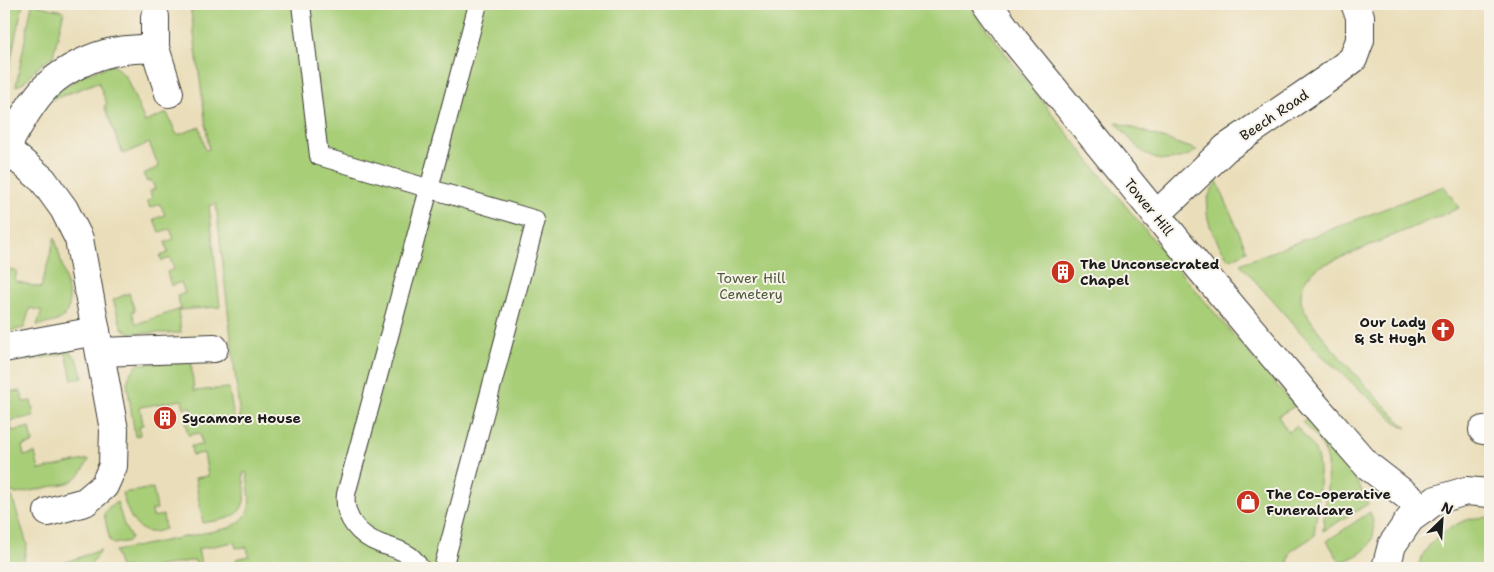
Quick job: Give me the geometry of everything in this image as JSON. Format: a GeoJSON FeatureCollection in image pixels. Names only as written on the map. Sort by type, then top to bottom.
{"type":"FeatureCollection","features":[{"type":"Feature","properties":{"kind":"street","name":"Tower Hill"},"geometry":{"type":"LineString","coordinates":[[988,4],[1014,40],[1262,344],[1367,465],[1424,509]]}},
{"type":"Feature","properties":{"kind":"street","name":"Beech Road"},"geometry":{"type":"LineString","coordinates":[[1156,215],[1226,148],[1327,80],[1353,59],[1360,40],[1360,16],[1355,4]]}},
{"type":"Feature","properties":{"kind":"street"},"geometry":{"type":"LineString","coordinates":[[155,18],[155,48],[169,94]]}},
{"type":"Feature","properties":{"kind":"street"},"geometry":{"type":"LineString","coordinates":[[48,512],[85,502],[104,486],[113,466],[114,430],[79,240],[64,209],[44,180],[5,147],[22,119],[48,85],[65,72],[84,62],[113,52],[155,48]]}},
{"type":"Feature","properties":{"kind":"street"},"geometry":{"type":"LineString","coordinates":[[4,348],[98,341],[214,348]]}},
{"type":"Feature","properties":{"kind":"street"},"geometry":{"type":"LineString","coordinates":[[1386,568],[1392,545],[1410,518],[1436,500],[1466,491],[1490,493]]}},
{"type":"Feature","properties":{"kind":"lane"},"geometry":{"type":"LineString","coordinates":[[301,4],[319,156],[536,220],[444,568]]}},
{"type":"Feature","properties":{"kind":"lane"},"geometry":{"type":"LineString","coordinates":[[420,568],[404,552],[371,540],[357,530],[348,514],[345,500],[430,189],[478,4]]}},
{"type":"Feature","properties":{"kind":"green space"},"geometry":{"type":"Polygon","coordinates":[[[4,4],[23,4],[4,95],[4,4]]]}},
{"type":"Feature","properties":{"kind":"green space"},"geometry":{"type":"Polygon","coordinates":[[[32,4],[64,11],[53,56],[38,67],[22,84],[16,86],[32,4]]]}},
{"type":"Feature","properties":{"kind":"green space","name":"Tower Hill Cemetery"},"geometry":{"type":"Polygon","coordinates":[[[190,4],[968,4],[1127,208],[1295,406],[1278,416],[1288,432],[1296,426],[1311,444],[1318,459],[1319,492],[1314,536],[1291,551],[1288,562],[1291,568],[238,568],[236,559],[249,556],[247,547],[236,548],[234,542],[198,549],[202,568],[197,568],[195,560],[151,568],[120,568],[115,551],[229,528],[244,518],[248,512],[250,498],[247,473],[243,473],[245,496],[240,510],[230,517],[203,523],[195,478],[208,476],[204,453],[192,455],[191,446],[202,445],[200,433],[188,435],[185,419],[194,417],[192,407],[184,408],[182,400],[140,407],[143,425],[139,426],[140,435],[135,436],[127,383],[130,374],[138,364],[191,362],[194,391],[229,388],[234,419],[240,418],[216,204],[209,206],[220,307],[178,310],[181,309],[177,296],[185,293],[181,282],[171,286],[167,272],[174,269],[170,258],[162,261],[160,256],[168,253],[165,242],[174,239],[170,229],[159,232],[154,219],[165,215],[160,204],[150,208],[147,201],[152,198],[150,191],[155,189],[151,180],[147,182],[143,174],[159,167],[149,143],[123,154],[104,106],[107,104],[98,82],[49,101],[53,95],[85,74],[112,65],[126,77],[145,122],[167,113],[177,135],[200,127],[205,150],[209,149],[190,4]]]}},
{"type":"Feature","properties":{"kind":"green space"},"geometry":{"type":"Polygon","coordinates":[[[1116,122],[1197,150],[1189,155],[1178,158],[1156,159],[1134,144],[1116,122]]]}},
{"type":"Feature","properties":{"kind":"green space"},"geometry":{"type":"Polygon","coordinates":[[[1217,181],[1247,251],[1229,260],[1212,231],[1207,215],[1208,198],[1217,181]]]}},
{"type":"Feature","properties":{"kind":"green space"},"geometry":{"type":"Polygon","coordinates":[[[1444,186],[1459,208],[1321,266],[1312,272],[1303,284],[1301,294],[1301,300],[1306,312],[1331,346],[1365,385],[1407,428],[1396,422],[1319,353],[1240,264],[1444,186]]]}},
{"type":"Feature","properties":{"kind":"green space"},"geometry":{"type":"Polygon","coordinates":[[[55,237],[68,292],[69,306],[66,312],[58,321],[37,325],[42,311],[30,308],[24,328],[4,332],[4,268],[17,271],[15,281],[41,288],[55,237]]]}},
{"type":"Feature","properties":{"kind":"green space","name":"Tower Hill Cemetery"},"geometry":{"type":"Polygon","coordinates":[[[129,293],[135,311],[132,312],[136,324],[178,310],[181,333],[130,333],[122,328],[113,300],[129,293]]]}},
{"type":"Feature","properties":{"kind":"green space"},"geometry":{"type":"Polygon","coordinates":[[[64,350],[75,357],[83,378],[72,380],[66,353],[27,361],[26,355],[64,350]]]}},
{"type":"Feature","properties":{"kind":"green space"},"geometry":{"type":"Polygon","coordinates":[[[4,360],[11,392],[21,391],[23,402],[31,401],[34,416],[10,421],[12,431],[30,427],[33,443],[22,446],[24,456],[35,453],[39,470],[89,459],[81,473],[72,481],[16,494],[4,488],[4,422],[9,420],[6,406],[4,406],[4,360]]]}},
{"type":"Feature","properties":{"kind":"green space"},"geometry":{"type":"Polygon","coordinates":[[[1307,418],[1349,469],[1368,504],[1323,531],[1327,478],[1326,458],[1320,443],[1302,422],[1307,418]]]}},
{"type":"Feature","properties":{"kind":"green space"},"geometry":{"type":"Polygon","coordinates":[[[153,488],[157,509],[152,510],[153,517],[163,515],[165,529],[153,532],[141,529],[136,524],[122,493],[153,488]]]}},
{"type":"Feature","properties":{"kind":"green space"},"geometry":{"type":"Polygon","coordinates":[[[4,492],[12,497],[27,544],[22,568],[4,568],[4,492]]]}},
{"type":"Feature","properties":{"kind":"green space"},"geometry":{"type":"Polygon","coordinates":[[[117,502],[124,525],[131,538],[129,541],[114,544],[110,541],[104,514],[109,507],[117,502]]]}},
{"type":"Feature","properties":{"kind":"green space"},"geometry":{"type":"Polygon","coordinates":[[[1370,512],[1374,530],[1369,544],[1358,555],[1340,562],[1327,541],[1370,512]]]}},
{"type":"Feature","properties":{"kind":"green space"},"geometry":{"type":"Polygon","coordinates":[[[1490,517],[1490,568],[1418,568],[1425,552],[1443,532],[1470,519],[1490,517]]]}},
{"type":"Feature","properties":{"kind":"green space"},"geometry":{"type":"Polygon","coordinates":[[[101,550],[88,568],[48,568],[101,550]]]}},
{"type":"Feature","properties":{"kind":"place","name":"The Unconsecrated Chapel"},"geometry":{"type":"Point","coordinates":[1063,272]}},
{"type":"Feature","properties":{"kind":"place","name":"Our Lady & St Hugh"},"geometry":{"type":"Point","coordinates":[1443,330]}},
{"type":"Feature","properties":{"kind":"place","name":"Sycamore House"},"geometry":{"type":"Point","coordinates":[165,418]}},
{"type":"Feature","properties":{"kind":"place","name":"The Co-operative Funeralcare"},"geometry":{"type":"Point","coordinates":[1248,502]}}]}
